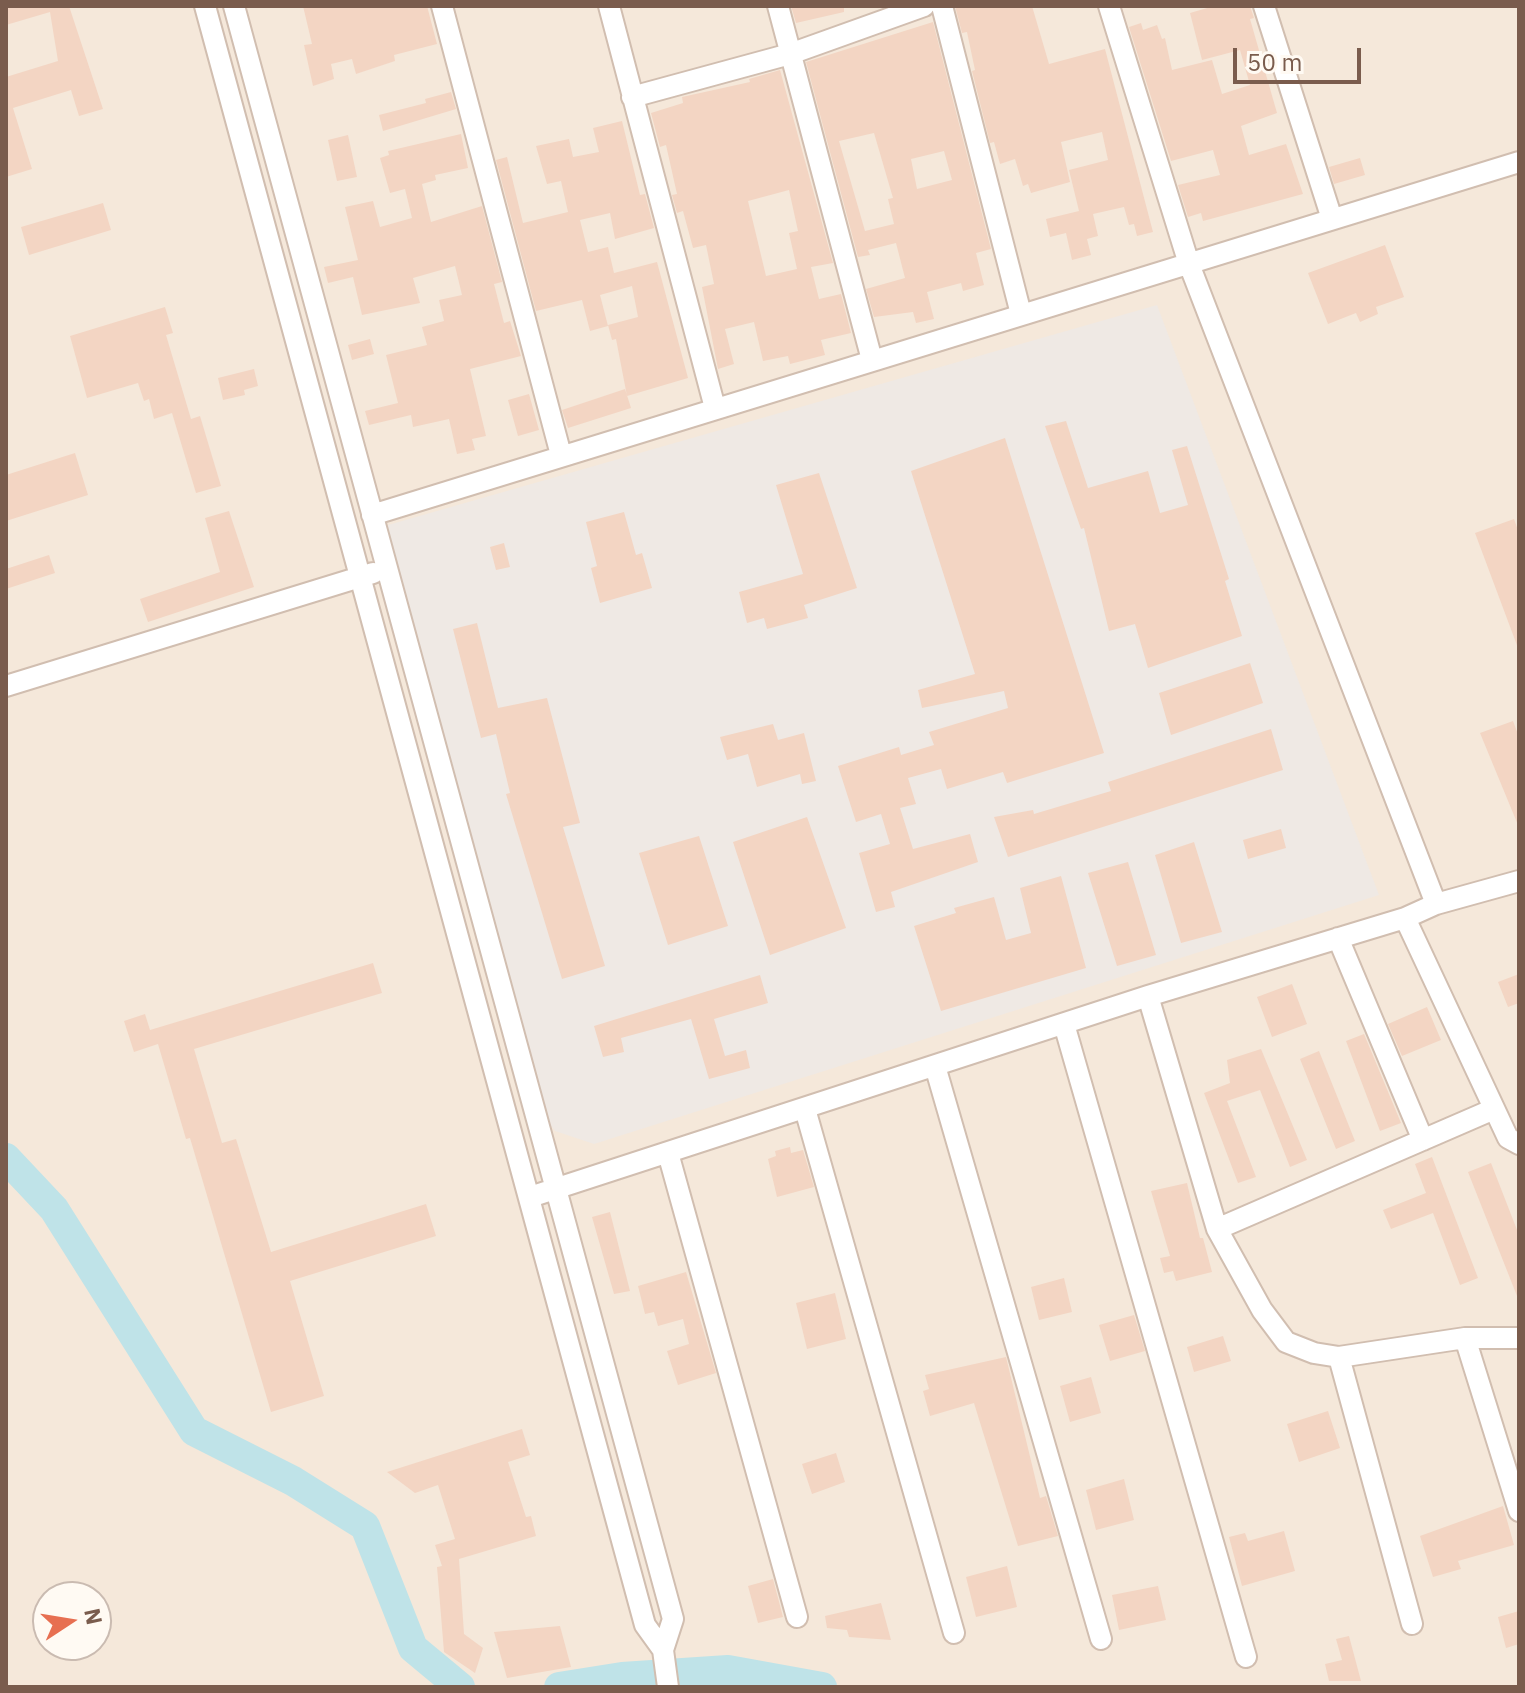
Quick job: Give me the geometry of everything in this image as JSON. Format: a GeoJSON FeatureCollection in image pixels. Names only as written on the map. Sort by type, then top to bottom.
{"type":"FeatureCollection","features":[{"type":"Feature","properties":{"kind":"street"},"geometry":{"type":"LineString","coordinates":[[205,6],[645,1625],[663,1650]]}},
{"type":"Feature","properties":{"kind":"street"},"geometry":{"type":"LineString","coordinates":[[234,6],[673,1619],[663,1650],[667,1683]]}},
{"type":"Feature","properties":{"kind":"street"},"geometry":{"type":"LineString","coordinates":[[442,6],[561,455]]}},
{"type":"Feature","properties":{"kind":"street"},"geometry":{"type":"LineString","coordinates":[[609,6],[715,408]]}},
{"type":"Feature","properties":{"kind":"street"},"geometry":{"type":"LineString","coordinates":[[778,6],[872,360]]}},
{"type":"Feature","properties":{"kind":"street"},"geometry":{"type":"LineString","coordinates":[[632,97],[790,54],[924,6]]}},
{"type":"Feature","properties":{"kind":"street"},"geometry":{"type":"LineString","coordinates":[[942,6],[1021,314]]}},
{"type":"Feature","properties":{"kind":"street"},"geometry":{"type":"LineString","coordinates":[[1109,6],[1189,264],[1436,904]]}},
{"type":"Feature","properties":{"kind":"street"},"geometry":{"type":"LineString","coordinates":[[1264,6],[1332,219]]}},
{"type":"Feature","properties":{"kind":"street"},"geometry":{"type":"LineString","coordinates":[[372,515],[1519,162]]}},
{"type":"Feature","properties":{"kind":"street"},"geometry":{"type":"LineString","coordinates":[[6,686],[387,569]]}},
{"type":"Feature","properties":{"kind":"street"},"geometry":{"type":"LineString","coordinates":[[530,1197],[1148,996],[1405,918],[1436,904],[1519,881]]}},
{"type":"Feature","properties":{"kind":"street"},"geometry":{"type":"LineString","coordinates":[[1405,918],[1508,1138],[1519,1144]]}},
{"type":"Feature","properties":{"kind":"street"},"geometry":{"type":"LineString","coordinates":[[1338,938],[1423,1140]]}},
{"type":"Feature","properties":{"kind":"street"},"geometry":{"type":"LineString","coordinates":[[1148,996],[1217,1229],[1262,1310],[1286,1342],[1314,1353],[1339,1357],[1465,1338],[1519,1338]]}},
{"type":"Feature","properties":{"kind":"street"},"geometry":{"type":"LineString","coordinates":[[1064,1024],[1246,1657]]}},
{"type":"Feature","properties":{"kind":"street"},"geometry":{"type":"LineString","coordinates":[[935,1066],[1101,1639]]}},
{"type":"Feature","properties":{"kind":"street"},"geometry":{"type":"LineString","coordinates":[[805,1109],[954,1633]]}},
{"type":"Feature","properties":{"kind":"street"},"geometry":{"type":"LineString","coordinates":[[1217,1229],[1494,1109]]}},
{"type":"Feature","properties":{"kind":"street"},"geometry":{"type":"LineString","coordinates":[[668,1153],[797,1617]]}},
{"type":"Feature","properties":{"kind":"street"},"geometry":{"type":"LineString","coordinates":[[1465,1338],[1519,1511]]}},
{"type":"Feature","properties":{"kind":"street"},"geometry":{"type":"LineString","coordinates":[[1339,1357],[1412,1624]]}},
{"type":"Feature","properties":{"kind":"shaded area"},"geometry":{"type":"Polygon","coordinates":[[[6,6],[1519,6],[1519,1687],[6,1687],[6,6]]]}},
{"type":"Feature","properties":{"kind":"shaded area"},"geometry":{"type":"Polygon","coordinates":[[[1157,305],[1379,895],[594,1144],[555,1131],[537,1106],[381,527],[1157,305]]]}},
{"type":"Feature","properties":{"kind":"building"},"geometry":{"type":"Polygon","coordinates":[[[6,6],[69,6],[103,109],[79,116],[71,90],[13,108],[32,169],[6,177],[6,77],[58,61],[50,12],[6,25],[6,6]]]}},
{"type":"Feature","properties":{"kind":"building"},"geometry":{"type":"Polygon","coordinates":[[[303,6],[427,6],[437,44],[394,55],[395,61],[356,74],[352,59],[331,64],[334,79],[313,86],[304,45],[312,44],[303,6]]]}},
{"type":"Feature","properties":{"kind":"building"},"geometry":{"type":"Polygon","coordinates":[[[791,6],[844,6],[844,12],[796,23],[791,6]]]}},
{"type":"Feature","properties":{"kind":"building"},"geometry":{"type":"Polygon","coordinates":[[[955,6],[1032,6],[1049,64],[1105,49],[1153,232],[1137,236],[1134,224],[1129,225],[1124,207],[1093,214],[1098,236],[1087,239],[1091,255],[1072,260],[1066,233],[1050,237],[1046,219],[1079,211],[1069,170],[1108,160],[1102,132],[1061,142],[1070,182],[1031,193],[1028,184],[1023,186],[1015,159],[1000,164],[994,142],[990,143],[972,71],[975,70],[967,32],[962,33],[955,6]]]}},
{"type":"Feature","properties":{"kind":"building"},"geometry":{"type":"Polygon","coordinates":[[[1214,6],[1250,6],[1254,18],[1250,19],[1277,113],[1241,126],[1249,155],[1286,144],[1303,194],[1203,221],[1201,213],[1188,217],[1178,185],[1220,175],[1213,150],[1171,161],[1129,27],[1141,23],[1143,30],[1157,25],[1162,39],[1165,38],[1172,70],[1212,60],[1222,94],[1250,85],[1240,50],[1202,60],[1190,13],[1214,6]]]}},
{"type":"Feature","properties":{"kind":"building"},"geometry":{"type":"Polygon","coordinates":[[[933,22],[991,249],[976,253],[984,285],[963,291],[961,283],[927,292],[934,319],[916,323],[913,312],[874,317],[866,289],[905,278],[896,243],[868,250],[870,255],[858,257],[806,62],[933,22]],[[874,133],[839,141],[865,231],[894,224],[888,199],[893,198],[874,133]],[[944,151],[911,159],[917,189],[952,180],[944,151]]]}},
{"type":"Feature","properties":{"kind":"building"},"geometry":{"type":"Polygon","coordinates":[[[780,70],[833,263],[811,267],[819,299],[841,294],[851,333],[821,340],[825,355],[790,364],[788,356],[763,361],[754,322],[725,329],[734,364],[718,369],[702,287],[714,284],[706,245],[693,248],[683,211],[677,213],[672,195],[677,194],[666,145],[660,147],[651,113],[683,103],[682,97],[750,82],[749,79],[780,70]],[[789,190],[748,201],[766,276],[797,269],[789,233],[798,231],[789,190]]]}},
{"type":"Feature","properties":{"kind":"building"},"geometry":{"type":"Polygon","coordinates":[[[451,92],[456,109],[383,131],[379,115],[426,103],[425,99],[451,92]]]}},
{"type":"Feature","properties":{"kind":"building"},"geometry":{"type":"Polygon","coordinates":[[[622,121],[640,195],[645,194],[654,228],[615,239],[610,213],[580,220],[588,252],[608,247],[614,273],[657,262],[688,378],[627,396],[616,339],[612,340],[608,325],[638,317],[632,286],[600,295],[608,326],[590,331],[582,300],[536,311],[496,160],[507,157],[523,223],[568,212],[561,181],[547,184],[536,146],[569,139],[573,157],[599,152],[593,128],[622,121]]]}},
{"type":"Feature","properties":{"kind":"building"},"geometry":{"type":"Polygon","coordinates":[[[461,134],[468,168],[435,175],[436,180],[422,184],[431,222],[482,206],[502,282],[494,284],[504,323],[510,321],[521,356],[470,369],[486,436],[472,439],[475,450],[457,454],[449,419],[413,427],[411,415],[369,425],[365,411],[398,403],[386,355],[427,345],[422,327],[444,321],[439,300],[462,295],[455,266],[413,278],[420,303],[362,315],[353,277],[328,283],[324,267],[358,260],[345,207],[373,201],[380,227],[412,218],[405,189],[390,193],[380,158],[389,155],[388,151],[461,134]]]}},
{"type":"Feature","properties":{"kind":"building"},"geometry":{"type":"Polygon","coordinates":[[[348,135],[357,177],[337,181],[328,140],[348,135]]]}},
{"type":"Feature","properties":{"kind":"building"},"geometry":{"type":"Polygon","coordinates":[[[1360,158],[1365,175],[1334,184],[1329,167],[1360,158]]]}},
{"type":"Feature","properties":{"kind":"building"},"geometry":{"type":"Polygon","coordinates":[[[103,203],[111,230],[29,255],[21,227],[103,203]]]}},
{"type":"Feature","properties":{"kind":"building"},"geometry":{"type":"Polygon","coordinates":[[[1385,245],[1404,297],[1376,307],[1378,314],[1360,322],[1356,313],[1328,324],[1308,273],[1385,245]]]}},
{"type":"Feature","properties":{"kind":"building"},"geometry":{"type":"Polygon","coordinates":[[[165,307],[173,333],[166,335],[191,419],[200,416],[221,486],[196,493],[172,413],[154,419],[149,399],[144,401],[138,383],[87,398],[70,336],[165,307]]]}},
{"type":"Feature","properties":{"kind":"building"},"geometry":{"type":"Polygon","coordinates":[[[370,339],[374,354],[352,360],[348,345],[370,339]]]}},
{"type":"Feature","properties":{"kind":"building"},"geometry":{"type":"Polygon","coordinates":[[[254,369],[258,386],[244,390],[245,395],[223,400],[218,378],[254,369]]]}},
{"type":"Feature","properties":{"kind":"building"},"geometry":{"type":"Polygon","coordinates":[[[625,389],[631,408],[568,428],[562,410],[625,389]]]}},
{"type":"Feature","properties":{"kind":"building"},"geometry":{"type":"Polygon","coordinates":[[[529,394],[539,430],[518,436],[508,400],[529,394]]]}},
{"type":"Feature","properties":{"kind":"building"},"geometry":{"type":"Polygon","coordinates":[[[1066,421],[1088,488],[1148,471],[1160,513],[1188,505],[1172,450],[1187,446],[1229,579],[1225,581],[1242,636],[1148,668],[1135,624],[1109,631],[1084,528],[1081,529],[1045,426],[1066,421]]]}},
{"type":"Feature","properties":{"kind":"building"},"geometry":{"type":"Polygon","coordinates":[[[1005,438],[1104,753],[1007,783],[1003,772],[947,789],[941,769],[908,778],[916,804],[900,808],[913,849],[970,834],[978,862],[891,892],[895,907],[876,912],[859,853],[890,844],[881,814],[856,822],[838,766],[899,747],[901,755],[934,745],[929,732],[1008,708],[1004,691],[922,708],[918,690],[975,674],[911,471],[1005,438]]]}},
{"type":"Feature","properties":{"kind":"building"},"geometry":{"type":"Polygon","coordinates":[[[75,453],[88,495],[6,521],[6,475],[75,453]]]}},
{"type":"Feature","properties":{"kind":"building"},"geometry":{"type":"Polygon","coordinates":[[[819,473],[857,588],[804,605],[808,618],[767,629],[764,618],[747,623],[739,592],[803,574],[776,485],[819,473]]]}},
{"type":"Feature","properties":{"kind":"building"},"geometry":{"type":"Polygon","coordinates":[[[229,511],[254,587],[148,622],[140,599],[220,572],[205,518],[229,511]]]}},
{"type":"Feature","properties":{"kind":"building"},"geometry":{"type":"Polygon","coordinates":[[[624,512],[636,555],[642,553],[652,588],[600,603],[591,568],[597,566],[586,522],[624,512]]]}},
{"type":"Feature","properties":{"kind":"building"},"geometry":{"type":"Polygon","coordinates":[[[1514,519],[1519,533],[1518,648],[1475,533],[1514,519]]]}},
{"type":"Feature","properties":{"kind":"building"},"geometry":{"type":"Polygon","coordinates":[[[504,543],[510,567],[496,570],[490,547],[504,543]]]}},
{"type":"Feature","properties":{"kind":"building"},"geometry":{"type":"Polygon","coordinates":[[[49,555],[55,573],[6,589],[6,569],[49,555]]]}},
{"type":"Feature","properties":{"kind":"building"},"geometry":{"type":"Polygon","coordinates":[[[477,623],[498,708],[547,698],[580,823],[563,827],[605,966],[562,979],[506,794],[510,793],[496,734],[481,738],[453,629],[477,623]]]}},
{"type":"Feature","properties":{"kind":"building"},"geometry":{"type":"Polygon","coordinates":[[[1250,663],[1263,703],[1171,735],[1159,693],[1250,663]]]}},
{"type":"Feature","properties":{"kind":"building"},"geometry":{"type":"Polygon","coordinates":[[[1513,721],[1519,737],[1518,825],[1480,733],[1513,721]]]}},
{"type":"Feature","properties":{"kind":"building"},"geometry":{"type":"Polygon","coordinates":[[[773,724],[778,740],[804,733],[816,781],[802,784],[800,774],[757,787],[748,754],[727,760],[720,737],[773,724]]]}},
{"type":"Feature","properties":{"kind":"building"},"geometry":{"type":"Polygon","coordinates":[[[1271,729],[1283,770],[1008,857],[994,817],[1033,810],[1034,814],[1111,791],[1108,782],[1271,729]]]}},
{"type":"Feature","properties":{"kind":"building"},"geometry":{"type":"Polygon","coordinates":[[[807,817],[846,928],[770,955],[733,842],[807,817]]]}},
{"type":"Feature","properties":{"kind":"building"},"geometry":{"type":"Polygon","coordinates":[[[1281,829],[1286,848],[1248,859],[1243,840],[1281,829]]]}},
{"type":"Feature","properties":{"kind":"building"},"geometry":{"type":"Polygon","coordinates":[[[699,836],[728,926],[668,945],[639,853],[699,836]]]}},
{"type":"Feature","properties":{"kind":"building"},"geometry":{"type":"Polygon","coordinates":[[[1194,842],[1222,932],[1181,943],[1155,855],[1194,842]]]}},
{"type":"Feature","properties":{"kind":"building"},"geometry":{"type":"Polygon","coordinates":[[[1128,862],[1156,955],[1117,966],[1088,873],[1128,862]]]}},
{"type":"Feature","properties":{"kind":"building"},"geometry":{"type":"Polygon","coordinates":[[[1061,876],[1086,968],[941,1011],[914,926],[956,913],[954,908],[994,897],[1006,940],[1031,933],[1020,888],[1061,876]]]}},
{"type":"Feature","properties":{"kind":"building"},"geometry":{"type":"Polygon","coordinates":[[[373,963],[382,993],[194,1049],[222,1143],[236,1139],[271,1252],[426,1204],[436,1236],[290,1281],[324,1396],[271,1412],[190,1138],[186,1139],[158,1044],[134,1052],[124,1021],[145,1014],[150,1030],[373,963]]]}},
{"type":"Feature","properties":{"kind":"building"},"geometry":{"type":"Polygon","coordinates":[[[1519,974],[1519,1003],[1508,1007],[1498,982],[1519,974]]]}},
{"type":"Feature","properties":{"kind":"building"},"geometry":{"type":"Polygon","coordinates":[[[760,975],[768,1003],[714,1019],[725,1056],[746,1050],[750,1068],[709,1079],[691,1019],[621,1038],[624,1052],[603,1057],[594,1026],[760,975]]]}},
{"type":"Feature","properties":{"kind":"building"},"geometry":{"type":"Polygon","coordinates":[[[1292,984],[1307,1024],[1272,1037],[1257,997],[1292,984]]]}},
{"type":"Feature","properties":{"kind":"building"},"geometry":{"type":"Polygon","coordinates":[[[1427,1007],[1441,1040],[1402,1056],[1388,1024],[1427,1007]]]}},
{"type":"Feature","properties":{"kind":"building"},"geometry":{"type":"Polygon","coordinates":[[[1364,1034],[1401,1123],[1380,1131],[1346,1041],[1364,1034]]]}},
{"type":"Feature","properties":{"kind":"building"},"geometry":{"type":"Polygon","coordinates":[[[1261,1049],[1307,1160],[1290,1167],[1260,1090],[1227,1101],[1256,1177],[1238,1183],[1204,1093],[1230,1083],[1227,1060],[1261,1049]]]}},
{"type":"Feature","properties":{"kind":"building"},"geometry":{"type":"Polygon","coordinates":[[[1319,1051],[1355,1141],[1336,1149],[1300,1059],[1319,1051]]]}},
{"type":"Feature","properties":{"kind":"building"},"geometry":{"type":"Polygon","coordinates":[[[790,1147],[791,1153],[803,1150],[814,1187],[777,1197],[768,1159],[776,1156],[775,1151],[790,1147]]]}},
{"type":"Feature","properties":{"kind":"building"},"geometry":{"type":"Polygon","coordinates":[[[1432,1157],[1478,1278],[1460,1285],[1433,1213],[1391,1229],[1383,1210],[1426,1193],[1415,1164],[1432,1157]]]}},
{"type":"Feature","properties":{"kind":"building"},"geometry":{"type":"Polygon","coordinates":[[[1491,1163],[1519,1235],[1519,1301],[1468,1172],[1491,1163]]]}},
{"type":"Feature","properties":{"kind":"building"},"geometry":{"type":"Polygon","coordinates":[[[1187,1183],[1212,1272],[1176,1281],[1173,1271],[1164,1273],[1160,1258],[1170,1256],[1151,1191],[1187,1183]]]}},
{"type":"Feature","properties":{"kind":"building"},"geometry":{"type":"Polygon","coordinates":[[[610,1212],[630,1291],[614,1294],[592,1217],[610,1212]]]}},
{"type":"Feature","properties":{"kind":"building"},"geometry":{"type":"Polygon","coordinates":[[[686,1272],[716,1373],[678,1385],[667,1351],[689,1344],[683,1319],[658,1326],[654,1312],[645,1314],[638,1286],[686,1272]]]}},
{"type":"Feature","properties":{"kind":"building"},"geometry":{"type":"Polygon","coordinates":[[[1064,1278],[1072,1312],[1039,1320],[1031,1287],[1064,1278]]]}},
{"type":"Feature","properties":{"kind":"building"},"geometry":{"type":"Polygon","coordinates":[[[835,1293],[846,1339],[807,1349],[796,1303],[835,1293]]]}},
{"type":"Feature","properties":{"kind":"building"},"geometry":{"type":"Polygon","coordinates":[[[1134,1315],[1145,1351],[1110,1361],[1099,1325],[1134,1315]]]}},
{"type":"Feature","properties":{"kind":"building"},"geometry":{"type":"Polygon","coordinates":[[[1223,1336],[1231,1361],[1194,1372],[1187,1347],[1223,1336]]]}},
{"type":"Feature","properties":{"kind":"building"},"geometry":{"type":"Polygon","coordinates":[[[1006,1357],[1040,1498],[1046,1496],[1058,1536],[1018,1546],[974,1403],[930,1416],[923,1391],[929,1389],[925,1375],[1006,1357]]]}},
{"type":"Feature","properties":{"kind":"building"},"geometry":{"type":"Polygon","coordinates":[[[1091,1377],[1101,1413],[1070,1422],[1060,1386],[1091,1377]]]}},
{"type":"Feature","properties":{"kind":"building"},"geometry":{"type":"Polygon","coordinates":[[[1328,1411],[1340,1448],[1299,1462],[1287,1424],[1328,1411]]]}},
{"type":"Feature","properties":{"kind":"building"},"geometry":{"type":"Polygon","coordinates":[[[522,1429],[530,1455],[508,1462],[526,1517],[531,1516],[536,1536],[459,1559],[464,1634],[483,1648],[475,1673],[444,1652],[437,1567],[442,1566],[435,1545],[455,1539],[438,1485],[415,1493],[387,1472],[522,1429]]]}},
{"type":"Feature","properties":{"kind":"building"},"geometry":{"type":"Polygon","coordinates":[[[836,1453],[845,1482],[812,1494],[802,1464],[836,1453]]]}},
{"type":"Feature","properties":{"kind":"building"},"geometry":{"type":"Polygon","coordinates":[[[1124,1479],[1134,1520],[1096,1530],[1086,1490],[1124,1479]]]}},
{"type":"Feature","properties":{"kind":"building"},"geometry":{"type":"Polygon","coordinates":[[[1503,1506],[1514,1545],[1458,1561],[1461,1569],[1433,1577],[1420,1536],[1503,1506]]]}},
{"type":"Feature","properties":{"kind":"building"},"geometry":{"type":"Polygon","coordinates":[[[1284,1531],[1295,1571],[1242,1586],[1229,1537],[1245,1533],[1248,1541],[1284,1531]]]}},
{"type":"Feature","properties":{"kind":"building"},"geometry":{"type":"Polygon","coordinates":[[[1007,1566],[1017,1607],[976,1617],[966,1577],[1007,1566]]]}},
{"type":"Feature","properties":{"kind":"building"},"geometry":{"type":"Polygon","coordinates":[[[773,1579],[783,1617],[758,1623],[748,1586],[773,1579]]]}},
{"type":"Feature","properties":{"kind":"building"},"geometry":{"type":"Polygon","coordinates":[[[1158,1586],[1166,1620],[1119,1630],[1112,1595],[1158,1586]]]}},
{"type":"Feature","properties":{"kind":"building"},"geometry":{"type":"Polygon","coordinates":[[[881,1603],[891,1640],[849,1637],[847,1630],[827,1628],[825,1616],[881,1603]]]}},
{"type":"Feature","properties":{"kind":"building"},"geometry":{"type":"Polygon","coordinates":[[[1519,1611],[1519,1644],[1506,1648],[1498,1617],[1519,1611]]]}},
{"type":"Feature","properties":{"kind":"building"},"geometry":{"type":"Polygon","coordinates":[[[560,1626],[571,1667],[507,1678],[494,1632],[560,1626]]]}},
{"type":"Feature","properties":{"kind":"building"},"geometry":{"type":"Polygon","coordinates":[[[1349,1636],[1361,1681],[1329,1681],[1325,1664],[1342,1660],[1336,1639],[1349,1636]]]}},
{"type":"Feature","properties":{"kind":"waterway"},"geometry":{"type":"LineString","coordinates":[[6,1158],[54,1209],[194,1431],[293,1481],[365,1526],[413,1648],[460,1687]]}},
{"type":"Feature","properties":{"kind":"waterway"},"geometry":{"type":"LineString","coordinates":[[559,1687],[622,1677],[728,1670],[822,1687]]}}]}
